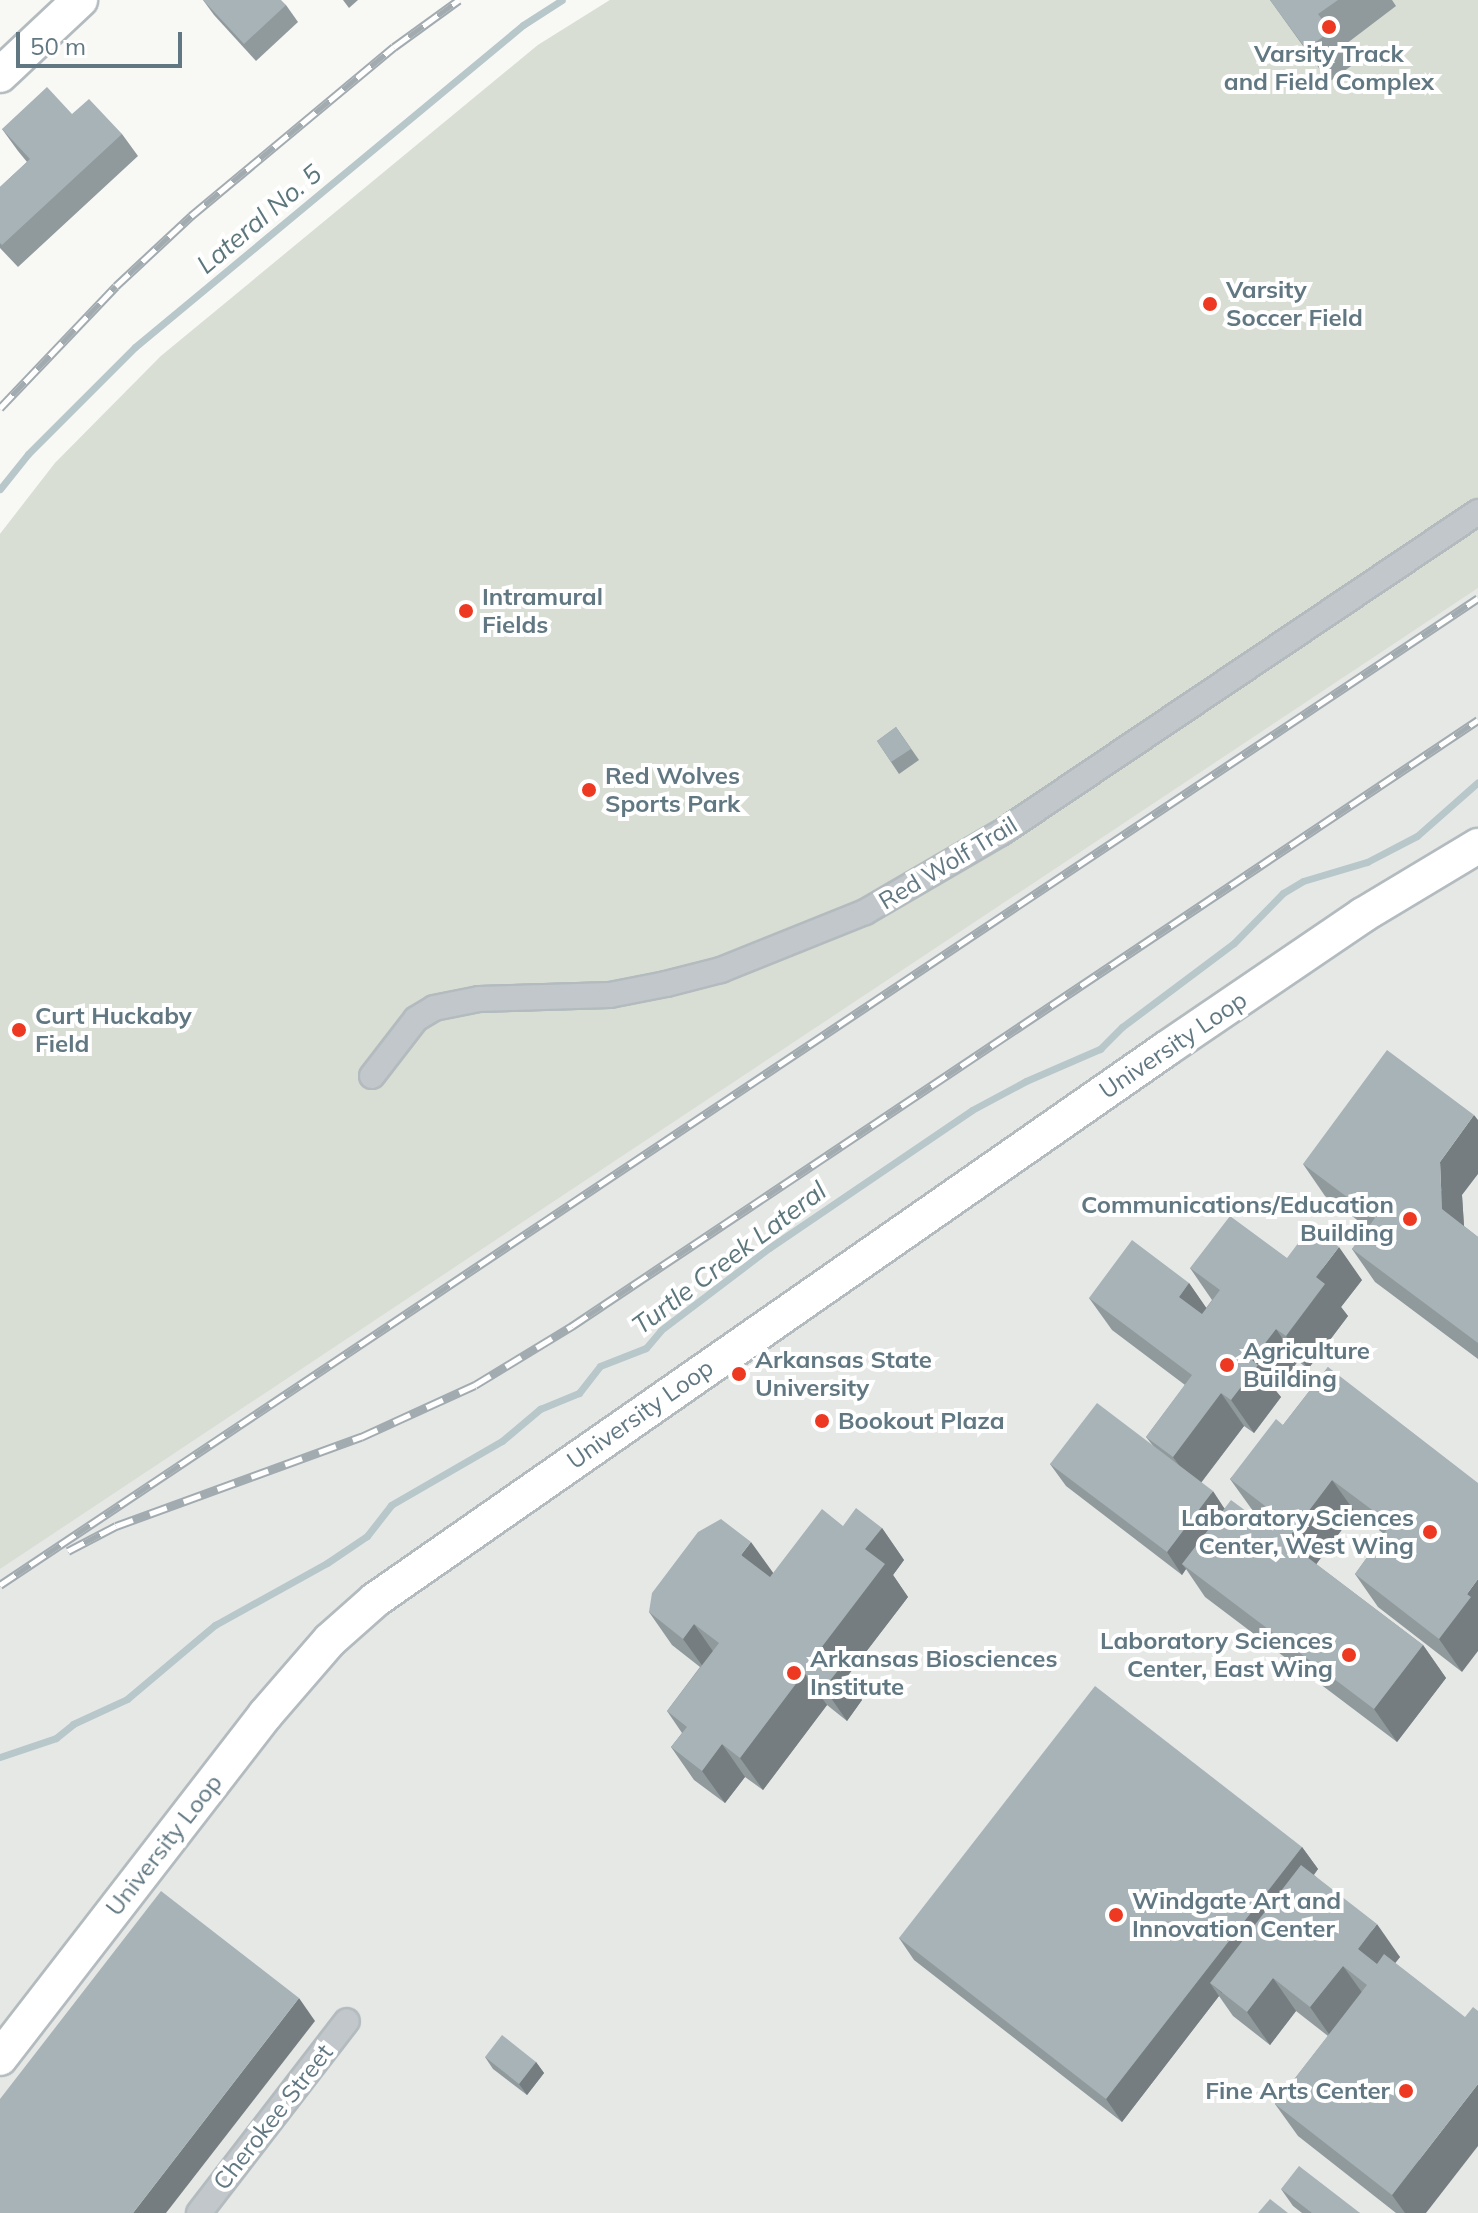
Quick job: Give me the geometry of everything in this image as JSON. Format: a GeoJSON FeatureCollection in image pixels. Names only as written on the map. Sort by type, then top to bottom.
{"type":"FeatureCollection","features":[{"type":"Feature","properties":{"kind":"street"},"geometry":{"type":"LineString","coordinates":[[0,75],[80,0]]}},
{"type":"Feature","properties":{"kind":"street","name":"Red Wolf Trail"},"geometry":{"type":"LineString","coordinates":[[372,1076],[416,1019],[434,1008],[479,999],[610,995],[666,984],[721,970],[865,912],[1001,833],[1478,512]]}},
{"type":"Feature","properties":{"kind":"street","name":"University Loop"},"geometry":{"type":"LineString","coordinates":[[0,2058],[265,1715],[330,1640],[375,1600],[1166,1049],[1363,915],[1478,846]]}},
{"type":"Feature","properties":{"kind":"street","name":"Cherokee Street"},"geometry":{"type":"LineString","coordinates":[[199,2213],[347,2021]]}},
{"type":"Feature","properties":{"kind":"shaded area","name":"Arkansas State University"},"geometry":{"type":"Polygon","coordinates":[[[610,0],[1478,0],[1478,2213],[0,2213],[0,534],[55,463],[161,356],[538,45],[610,0]]]}},
{"type":"Feature","properties":{"kind":"shaded area","name":"Red Wolves Sports Park"},"geometry":{"type":"Polygon","coordinates":[[[610,0],[1478,0],[1478,588],[0,1569],[0,534],[55,463],[161,356],[538,45],[610,0]]]}},
{"type":"Feature","properties":{"kind":"building"},"geometry":{"type":"Polygon","coordinates":[[[203,0],[281,0],[286,5],[244,44],[203,0]]]}},
{"type":"Feature","properties":{"kind":"building"},"geometry":{"type":"Polygon","coordinates":[[[1270,0],[1338,0],[1318,14],[1331,31],[1306,49],[1270,0]]]}},
{"type":"Feature","properties":{"kind":"building"},"geometry":{"type":"Polygon","coordinates":[[[47,87],[72,114],[89,99],[122,134],[2,245],[0,187],[30,159],[2,129],[47,87]]]}},
{"type":"Feature","properties":{"kind":"building"},"geometry":{"type":"Polygon","coordinates":[[[896,727],[911,749],[891,762],[877,741],[896,727]]]}},
{"type":"Feature","properties":{"kind":"building","name":"Communications/Education Building"},"geometry":{"type":"Polygon","coordinates":[[[1387,1050],[1474,1115],[1440,1162],[1442,1209],[1478,1237],[1478,1343],[1352,1249],[1375,1218],[1303,1164],[1387,1050]]]}},
{"type":"Feature","properties":{"kind":"building"},"geometry":{"type":"Polygon","coordinates":[[[1230,1216],[1287,1258],[1311,1226],[1339,1247],[1316,1277],[1325,1284],[1286,1336],[1276,1329],[1252,1360],[1258,1365],[1231,1400],[1221,1393],[1173,1457],[1146,1437],[1192,1375],[1089,1298],[1132,1240],[1189,1283],[1179,1297],[1202,1314],[1220,1290],[1190,1268],[1230,1216]]]}},
{"type":"Feature","properties":{"kind":"building"},"geometry":{"type":"Polygon","coordinates":[[[1328,1367],[1478,1483],[1478,1579],[1467,1594],[1471,1597],[1439,1639],[1355,1574],[1391,1524],[1332,1480],[1286,1541],[1423,1645],[1374,1709],[1182,1564],[1231,1500],[1273,1531],[1282,1519],[1230,1479],[1276,1419],[1283,1425],[1328,1367]]]}},
{"type":"Feature","properties":{"kind":"building"},"geometry":{"type":"Polygon","coordinates":[[[1097,1403],[1213,1491],[1167,1552],[1050,1464],[1097,1403]]]}},
{"type":"Feature","properties":{"kind":"building","name":"Arkansas Biosciences Institute"},"geometry":{"type":"Polygon","coordinates":[[[856,1508],[882,1528],[865,1549],[885,1564],[818,1652],[840,1668],[824,1688],[804,1673],[740,1758],[722,1744],[702,1771],[671,1747],[687,1727],[667,1711],[719,1643],[694,1624],[683,1639],[649,1612],[652,1593],[698,1532],[721,1519],[751,1542],[741,1555],[770,1577],[822,1509],[843,1526],[856,1508]]]}},
{"type":"Feature","properties":{"kind":"building","name":"Windgate Art and Innovation Center"},"geometry":{"type":"Polygon","coordinates":[[[1095,1686],[1302,1847],[1106,2099],[899,1938],[1095,1686]]]}},
{"type":"Feature","properties":{"kind":"building","name":"Fine Arts Center"},"geometry":{"type":"Polygon","coordinates":[[[1301,1865],[1377,1924],[1358,1949],[1377,1964],[1384,1954],[1465,2017],[1473,2007],[1478,2011],[1478,2084],[1392,2195],[1275,2104],[1367,1985],[1343,1966],[1310,2007],[1273,1978],[1247,2012],[1210,1983],[1301,1865]]]}},
{"type":"Feature","properties":{"kind":"building"},"geometry":{"type":"Polygon","coordinates":[[[161,1891],[299,1998],[133,2213],[0,2213],[0,2099],[161,1891]]]}},
{"type":"Feature","properties":{"kind":"building"},"geometry":{"type":"Polygon","coordinates":[[[502,2035],[536,2062],[519,2084],[485,2057],[502,2035]]]}},
{"type":"Feature","properties":{"kind":"building"},"geometry":{"type":"Polygon","coordinates":[[[1299,2166],[1360,2213],[1312,2213],[1281,2189],[1299,2166]]]}},
{"type":"Feature","properties":{"kind":"building"},"geometry":{"type":"Polygon","coordinates":[[[1270,2199],[1288,2213],[1258,2213],[1270,2199]]]}},
{"type":"Feature","properties":{"kind":"waterway","name":"Lateral No. 5"},"geometry":{"type":"LineString","coordinates":[[0,489],[28,454],[135,347],[523,25],[562,0]]}},
{"type":"Feature","properties":{"kind":"waterway","name":"Turtle Creek Lateral"},"geometry":{"type":"LineString","coordinates":[[0,1757],[56,1738],[73,1724],[127,1699],[215,1625],[327,1563],[367,1536],[391,1505],[502,1441],[540,1409],[579,1393],[600,1366],[646,1348],[661,1330],[769,1248],[972,1110],[1026,1081],[1100,1049],[1122,1027],[1234,943],[1283,893],[1303,881],[1367,862],[1417,836],[1478,782]]}},
{"type":"Feature","properties":{"kind":"railway"},"geometry":{"type":"LineString","coordinates":[[0,408],[116,286],[191,216],[394,47],[459,0]]}},
{"type":"Feature","properties":{"kind":"railway"},"geometry":{"type":"LineString","coordinates":[[0,1585],[1478,598]]}},
{"type":"Feature","properties":{"kind":"railway"},"geometry":{"type":"LineString","coordinates":[[68,1551],[116,1526],[361,1437],[475,1385],[572,1326],[1478,720]]}},
{"type":"Feature","properties":{"kind":"place","name":"Varsity Track and Field Complex"},"geometry":{"type":"Point","coordinates":[1329,27]}},
{"type":"Feature","properties":{"kind":"place","name":"Varsity Soccer Field"},"geometry":{"type":"Point","coordinates":[1210,304]}},
{"type":"Feature","properties":{"kind":"place","name":"Intramural Fields"},"geometry":{"type":"Point","coordinates":[466,611]}},
{"type":"Feature","properties":{"kind":"place","name":"Red Wolves Sports Park"},"geometry":{"type":"Point","coordinates":[589,790]}},
{"type":"Feature","properties":{"kind":"place","name":"Curt Huckaby Field"},"geometry":{"type":"Point","coordinates":[19,1030]}},
{"type":"Feature","properties":{"kind":"place","name":"Communications/Education Building"},"geometry":{"type":"Point","coordinates":[1410,1219]}},
{"type":"Feature","properties":{"kind":"place","name":"Agriculture Building"},"geometry":{"type":"Point","coordinates":[1227,1365]}},
{"type":"Feature","properties":{"kind":"place","name":"Arkansas State University"},"geometry":{"type":"Point","coordinates":[739,1374]}},
{"type":"Feature","properties":{"kind":"place","name":"Bookout Plaza"},"geometry":{"type":"Point","coordinates":[822,1421]}},
{"type":"Feature","properties":{"kind":"place","name":"Laboratory Sciences Center, West Wing"},"geometry":{"type":"Point","coordinates":[1430,1532]}},
{"type":"Feature","properties":{"kind":"place","name":"Laboratory Sciences Center, East Wing"},"geometry":{"type":"Point","coordinates":[1349,1655]}},
{"type":"Feature","properties":{"kind":"place","name":"Arkansas Biosciences Institute"},"geometry":{"type":"Point","coordinates":[794,1673]}},
{"type":"Feature","properties":{"kind":"place","name":"Windgate Art and Innovation Center"},"geometry":{"type":"Point","coordinates":[1116,1915]}},
{"type":"Feature","properties":{"kind":"place","name":"Fine Arts Center"},"geometry":{"type":"Point","coordinates":[1406,2091]}}]}
